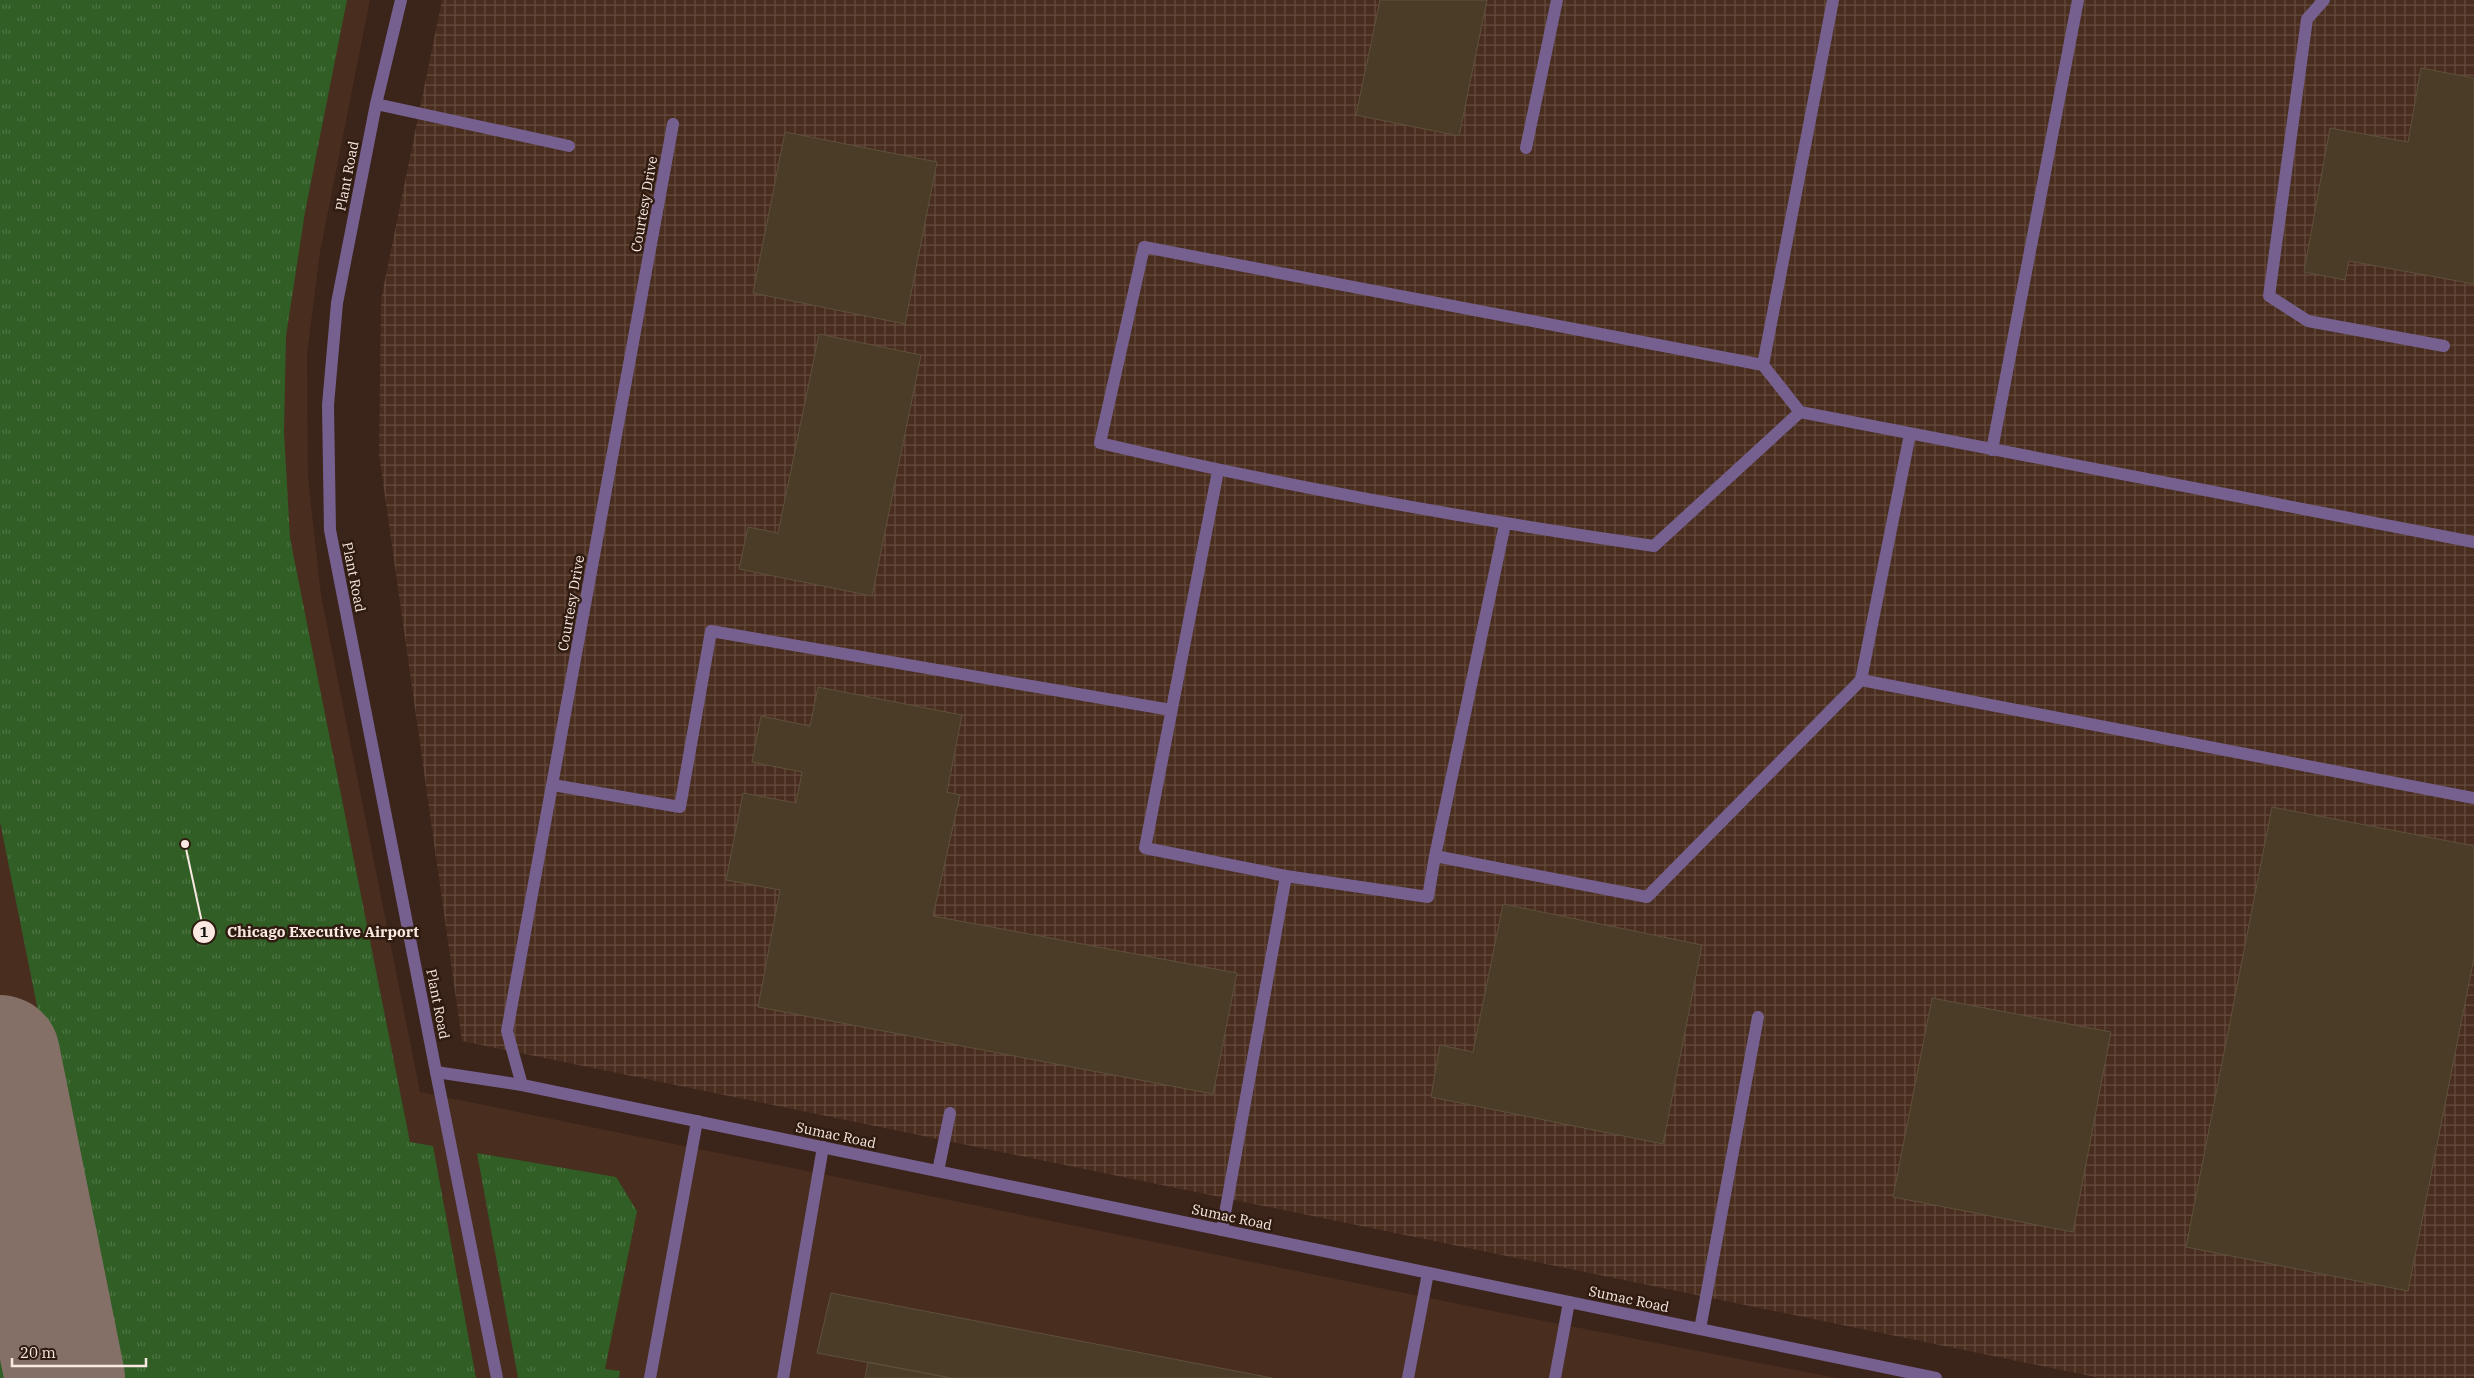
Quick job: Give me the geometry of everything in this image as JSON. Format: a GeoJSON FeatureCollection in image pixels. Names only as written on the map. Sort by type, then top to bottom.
{"type":"FeatureCollection","features":[{"type":"Feature","properties":{"kind":"street","name":"Plant Road"},"geometry":{"type":"LineString","coordinates":[[401,0],[376,104],[337,303],[328,405],[330,530],[498,1378]]}},
{"type":"Feature","properties":{"kind":"street"},"geometry":{"type":"LineString","coordinates":[[1526,148],[1557,0]]}},
{"type":"Feature","properties":{"kind":"street"},"geometry":{"type":"LineString","coordinates":[[1762,365],[1833,0]]}},
{"type":"Feature","properties":{"kind":"street"},"geometry":{"type":"LineString","coordinates":[[1992,450],[2078,0]]}},
{"type":"Feature","properties":{"kind":"street"},"geometry":{"type":"LineString","coordinates":[[2324,0],[2307,19],[2269,296],[2308,321],[2444,346]]}},
{"type":"Feature","properties":{"kind":"street"},"geometry":{"type":"LineString","coordinates":[[376,104],[569,146]]}},
{"type":"Feature","properties":{"kind":"street","name":"Courtesy Drive"},"geometry":{"type":"LineString","coordinates":[[522,1085],[507,1031],[674,124]]}},
{"type":"Feature","properties":{"kind":"street"},"geometry":{"type":"LineString","coordinates":[[1800,412],[1654,546],[1505,524],[1218,471],[1100,443],[1144,247],[1762,365],[1800,412],[2474,542]]}},
{"type":"Feature","properties":{"kind":"street"},"geometry":{"type":"LineString","coordinates":[[1435,856],[1647,897],[1861,680],[1910,434]]}},
{"type":"Feature","properties":{"kind":"street"},"geometry":{"type":"LineString","coordinates":[[1218,471],[1145,848],[1286,876],[1428,897],[1505,524]]}},
{"type":"Feature","properties":{"kind":"street"},"geometry":{"type":"LineString","coordinates":[[552,784],[680,807],[711,631],[1171,710]]}},
{"type":"Feature","properties":{"kind":"street"},"geometry":{"type":"LineString","coordinates":[[1861,680],[2474,798]]}},
{"type":"Feature","properties":{"kind":"street"},"geometry":{"type":"LineString","coordinates":[[1222,1230],[1286,876]]}},
{"type":"Feature","properties":{"kind":"street"},"geometry":{"type":"LineString","coordinates":[[1700,1329],[1758,1017]]}},
{"type":"Feature","properties":{"kind":"street"},"geometry":{"type":"LineString","coordinates":[[436,1072],[522,1085]]}},
{"type":"Feature","properties":{"kind":"street","name":"Sumac Road"},"geometry":{"type":"LineString","coordinates":[[522,1085],[1936,1378]]}},
{"type":"Feature","properties":{"kind":"street"},"geometry":{"type":"LineString","coordinates":[[938,1172],[950,1113]]}},
{"type":"Feature","properties":{"kind":"street"},"geometry":{"type":"LineString","coordinates":[[650,1378],[698,1121]]}},
{"type":"Feature","properties":{"kind":"street"},"geometry":{"type":"LineString","coordinates":[[783,1378],[822,1147]]}},
{"type":"Feature","properties":{"kind":"street"},"geometry":{"type":"LineString","coordinates":[[1408,1378],[1428,1273]]}},
{"type":"Feature","properties":{"kind":"street"},"geometry":{"type":"LineString","coordinates":[[1555,1378],[1569,1302]]}},
{"type":"Feature","properties":{"kind":"shaded area"},"geometry":{"type":"Polygon","coordinates":[[[0,0],[370,0],[320,252],[307,355],[308,477],[321,595],[420,1092],[1498,1312],[1837,1378],[0,1378],[0,0]]]}},
{"type":"Feature","properties":{"kind":"shaded area"},"geometry":{"type":"Polygon","coordinates":[[[442,0],[2474,0],[2474,1378],[2100,1378],[462,1041],[379,454],[381,299],[442,0]]]}},
{"type":"Feature","properties":{"kind":"green space"},"geometry":{"type":"Polygon","coordinates":[[[0,0],[347,0],[305,212],[286,336],[284,432],[290,538],[410,1142],[433,1146],[476,1378],[112,1378],[0,822],[0,0]]]}},
{"type":"Feature","properties":{"kind":"green space"},"geometry":{"type":"Polygon","coordinates":[[[477,1153],[616,1177],[637,1211],[605,1369],[620,1371],[619,1378],[518,1378],[477,1153]]]}},
{"type":"Feature","properties":{"kind":"green space"},"geometry":{"type":"Polygon","coordinates":[[[0,1312],[13,1378],[0,1378],[0,1312]]]}},
{"type":"Feature","properties":{"kind":"building"},"geometry":{"type":"Polygon","coordinates":[[[1380,0],[1487,0],[1459,136],[1356,115],[1380,0]]]}},
{"type":"Feature","properties":{"kind":"building"},"geometry":{"type":"Polygon","coordinates":[[[2421,68],[2474,78],[2474,284],[2349,261],[2345,280],[2304,272],[2330,128],[2408,142],[2421,68]]]}},
{"type":"Feature","properties":{"kind":"building"},"geometry":{"type":"Polygon","coordinates":[[[785,132],[937,162],[905,324],[753,293],[785,132]]]}},
{"type":"Feature","properties":{"kind":"building"},"geometry":{"type":"Polygon","coordinates":[[[819,334],[921,355],[872,596],[739,569],[748,527],[778,533],[819,334]]]}},
{"type":"Feature","properties":{"kind":"building"},"geometry":{"type":"Polygon","coordinates":[[[818,687],[962,715],[947,792],[960,795],[933,916],[1237,973],[1213,1094],[758,1007],[780,890],[726,880],[743,793],[796,803],[802,772],[752,762],[761,716],[810,726],[818,687]]]}},
{"type":"Feature","properties":{"kind":"building"},"geometry":{"type":"Polygon","coordinates":[[[2272,807],[2474,846],[2474,958],[2408,1291],[2186,1247],[2272,807]]]}},
{"type":"Feature","properties":{"kind":"building"},"geometry":{"type":"Polygon","coordinates":[[[1503,904],[1702,945],[1663,1144],[1431,1097],[1440,1045],[1473,1052],[1503,904]]]}},
{"type":"Feature","properties":{"kind":"building"},"geometry":{"type":"Polygon","coordinates":[[[1932,998],[2111,1032],[2073,1232],[1893,1197],[1932,998]]]}},
{"type":"Feature","properties":{"kind":"building"},"geometry":{"type":"Polygon","coordinates":[[[831,1293],[1272,1378],[951,1378],[817,1353],[831,1293]]]}},
{"type":"Feature","properties":{"kind":"building"},"geometry":{"type":"Polygon","coordinates":[[[868,1362],[951,1378],[865,1378],[868,1362]]]}},
{"type":"Feature","properties":{"kind":"taxiway"},"geometry":{"type":"LineString","coordinates":[[0,1055],[65,1378]]}},
{"type":"Feature","properties":{"kind":"place","name":"Chicago Executive Airport"},"geometry":{"type":"Point","coordinates":[185,844]}}]}
